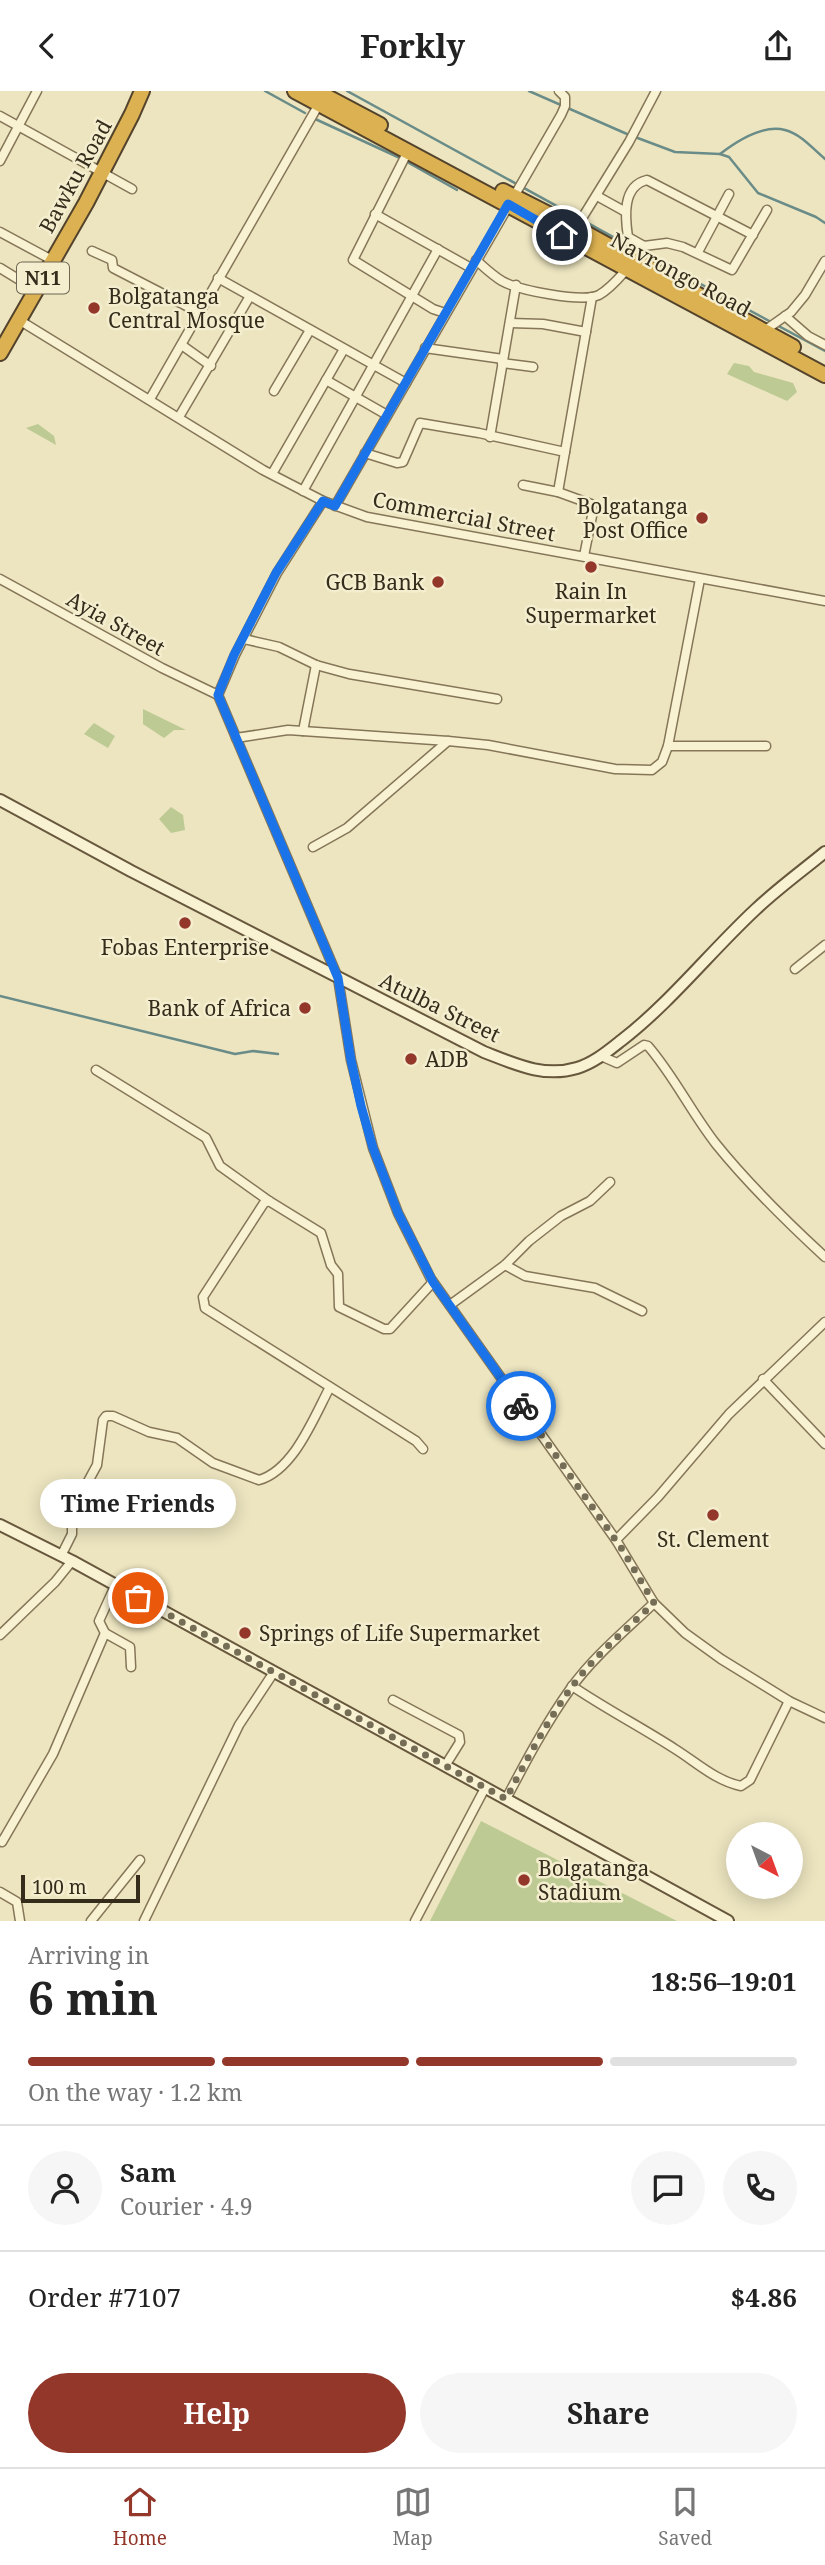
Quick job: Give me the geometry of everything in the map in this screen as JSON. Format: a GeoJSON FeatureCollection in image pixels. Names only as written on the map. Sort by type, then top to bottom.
{"type":"FeatureCollection","features":[{"type":"Feature","properties":{"kind":"highway","name":"Bawku Road"},"geometry":{"type":"LineString","coordinates":[[0,353],[86,203],[142,91]]}},
{"type":"Feature","properties":{"kind":"highway","name":"Navrongo Road"},"geometry":{"type":"LineString","coordinates":[[295,91],[317,97],[630,264],[825,364]]}},
{"type":"Feature","properties":{"kind":"highway","name":"Navrongo Road"},"geometry":{"type":"LineString","coordinates":[[317,97],[408,151],[511,201],[576,228],[630,264],[825,375]]}},
{"type":"Feature","properties":{"kind":"street"},"geometry":{"type":"LineString","coordinates":[[0,161],[37,91]]}},
{"type":"Feature","properties":{"kind":"street"},"geometry":{"type":"LineString","coordinates":[[335,506],[563,111],[565,97],[559,91]]}},
{"type":"Feature","properties":{"kind":"street"},"geometry":{"type":"LineString","coordinates":[[576,228],[629,142],[656,91]]}},
{"type":"Feature","properties":{"kind":"street"},"geometry":{"type":"LineString","coordinates":[[150,399],[183,346],[317,97]]}},
{"type":"Feature","properties":{"kind":"street"},"geometry":{"type":"LineString","coordinates":[[0,116],[132,189]]}},
{"type":"Feature","properties":{"kind":"street"},"geometry":{"type":"LineString","coordinates":[[408,151],[353,260],[433,309],[445,313]]}},
{"type":"Feature","properties":{"kind":"street"},"geometry":{"type":"LineString","coordinates":[[753,235],[647,180],[642,181],[629,194],[624,211],[628,237],[644,246],[667,243],[698,252],[732,270],[753,235],[767,210]]}},
{"type":"Feature","properties":{"kind":"street"},"geometry":{"type":"LineString","coordinates":[[698,252],[729,194]]}},
{"type":"Feature","properties":{"kind":"street"},"geometry":{"type":"LineString","coordinates":[[597,196],[624,211]]}},
{"type":"Feature","properties":{"kind":"street"},"geometry":{"type":"LineString","coordinates":[[375,214],[503,282],[572,297],[592,297],[608,288],[644,246]]}},
{"type":"Feature","properties":{"kind":"street"},"geometry":{"type":"LineString","coordinates":[[0,232],[52,260]]}},
{"type":"Feature","properties":{"kind":"street"},"geometry":{"type":"LineString","coordinates":[[303,491],[438,249]]}},
{"type":"Feature","properties":{"kind":"street"},"geometry":{"type":"LineString","coordinates":[[92,251],[112,260],[113,268],[200,313]]}},
{"type":"Feature","properties":{"kind":"street"},"geometry":{"type":"LineString","coordinates":[[764,331],[785,316],[805,295],[825,261]]}},
{"type":"Feature","properties":{"kind":"street"},"geometry":{"type":"LineString","coordinates":[[0,268],[36,290]]}},
{"type":"Feature","properties":{"kind":"street"},"geometry":{"type":"LineString","coordinates":[[218,278],[406,383]]}},
{"type":"Feature","properties":{"kind":"street"},"geometry":{"type":"LineString","coordinates":[[490,437],[516,285]]}},
{"type":"Feature","properties":{"kind":"street"},"geometry":{"type":"LineString","coordinates":[[179,417],[250,296]]}},
{"type":"Feature","properties":{"kind":"street"},"geometry":{"type":"LineString","coordinates":[[558,492],[592,297]]}},
{"type":"Feature","properties":{"kind":"street"},"geometry":{"type":"LineString","coordinates":[[785,316],[801,331],[825,345]]}},
{"type":"Feature","properties":{"kind":"street","name":"Commercial Street"},"geometry":{"type":"LineString","coordinates":[[19,320],[272,474],[335,506],[392,523],[825,601]]}},
{"type":"Feature","properties":{"kind":"street"},"geometry":{"type":"LineString","coordinates":[[510,323],[544,324],[586,332]]}},
{"type":"Feature","properties":{"kind":"street"},"geometry":{"type":"LineString","coordinates":[[274,391],[310,330]]}},
{"type":"Feature","properties":{"kind":"street"},"geometry":{"type":"LineString","coordinates":[[183,346],[211,366]]}},
{"type":"Feature","properties":{"kind":"street"},"geometry":{"type":"LineString","coordinates":[[272,474],[344,348]]}},
{"type":"Feature","properties":{"kind":"street"},"geometry":{"type":"LineString","coordinates":[[425,348],[533,367]]}},
{"type":"Feature","properties":{"kind":"street"},"geometry":{"type":"LineString","coordinates":[[326,380],[387,415]]}},
{"type":"Feature","properties":{"kind":"street"},"geometry":{"type":"LineString","coordinates":[[365,453],[397,463],[403,462],[420,423],[565,452]]}},
{"type":"Feature","properties":{"kind":"street"},"geometry":{"type":"LineString","coordinates":[[523,485],[558,492],[590,504],[593,511],[584,556]]}},
{"type":"Feature","properties":{"kind":"street"},"geometry":{"type":"LineString","coordinates":[[323,501],[276,573],[218,695],[338,978],[351,1060],[373,1148],[398,1213],[433,1282],[616,1540],[654,1603],[685,1633],[721,1659],[789,1701],[825,1718]]}},
{"type":"Feature","properties":{"kind":"street","name":"Ayia Street"},"geometry":{"type":"LineString","coordinates":[[0,579],[162,668],[218,695]]}},
{"type":"Feature","properties":{"kind":"street"},"geometry":{"type":"LineString","coordinates":[[236,738],[288,730],[447,741],[488,745],[615,769],[652,770],[662,762],[667,746],[700,579]]}},
{"type":"Feature","properties":{"kind":"street"},"geometry":{"type":"LineString","coordinates":[[244,639],[279,647],[316,665],[349,674],[497,699]]}},
{"type":"Feature","properties":{"kind":"street"},"geometry":{"type":"LineString","coordinates":[[303,731],[316,665]]}},
{"type":"Feature","properties":{"kind":"street"},"geometry":{"type":"LineString","coordinates":[[313,847],[347,828],[447,741]]}},
{"type":"Feature","properties":{"kind":"street"},"geometry":{"type":"LineString","coordinates":[[667,746],[766,746]]}},
{"type":"Feature","properties":{"kind":"street","name":"Atulba Street"},"geometry":{"type":"LineString","coordinates":[[0,800],[338,978],[485,1052],[531,1070],[568,1070],[601,1056],[636,1029],[675,993],[756,909],[825,852]]}},
{"type":"Feature","properties":{"kind":"street"},"geometry":{"type":"LineString","coordinates":[[795,969],[825,945]]}},
{"type":"Feature","properties":{"kind":"street"},"geometry":{"type":"LineString","coordinates":[[601,1056],[617,1063],[644,1045],[648,1046],[665,1066],[687,1104],[715,1142],[760,1196],[825,1257]]}},
{"type":"Feature","properties":{"kind":"street"},"geometry":{"type":"LineString","coordinates":[[96,1070],[206,1138],[220,1166],[269,1202],[323,1235],[331,1265],[338,1276],[338,1305],[383,1329],[393,1327],[433,1282]]}},
{"type":"Feature","properties":{"kind":"street"},"geometry":{"type":"LineString","coordinates":[[450,1305],[505,1265],[561,1216],[590,1201],[610,1182]]}},
{"type":"Feature","properties":{"kind":"street"},"geometry":{"type":"LineString","coordinates":[[269,1202],[264,1203],[203,1297],[203,1304],[208,1311],[416,1441],[423,1450]]}},
{"type":"Feature","properties":{"kind":"street"},"geometry":{"type":"LineString","coordinates":[[505,1265],[525,1276],[595,1288],[642,1311]]}},
{"type":"Feature","properties":{"kind":"street"},"geometry":{"type":"LineString","coordinates":[[616,1540],[636,1521],[729,1414],[825,1322]]}},
{"type":"Feature","properties":{"kind":"street"},"geometry":{"type":"LineString","coordinates":[[763,1380],[825,1444]]}},
{"type":"Feature","properties":{"kind":"street"},"geometry":{"type":"LineString","coordinates":[[61,1556],[72,1534],[72,1511],[97,1465],[103,1420],[106,1416],[113,1416],[149,1432],[177,1438],[213,1463],[259,1480],[274,1473],[292,1456],[330,1387]]}},
{"type":"Feature","properties":{"kind":"street"},"geometry":{"type":"LineString","coordinates":[[0,1525],[72,1561],[728,1921]]}},
{"type":"Feature","properties":{"kind":"street"},"geometry":{"type":"LineString","coordinates":[[0,1635],[55,1582],[72,1561]]}},
{"type":"Feature","properties":{"kind":"street"},"geometry":{"type":"LineString","coordinates":[[115,1585],[99,1621],[105,1633],[130,1647],[131,1667]]}},
{"type":"Feature","properties":{"kind":"street"},"geometry":{"type":"LineString","coordinates":[[506,1799],[537,1740],[572,1686],[654,1603]]}},
{"type":"Feature","properties":{"kind":"street"},"geometry":{"type":"LineString","coordinates":[[0,1841],[2,1842],[53,1754],[105,1633]]}},
{"type":"Feature","properties":{"kind":"street"},"geometry":{"type":"LineString","coordinates":[[144,1921],[239,1725],[274,1672]]}},
{"type":"Feature","properties":{"kind":"street"},"geometry":{"type":"LineString","coordinates":[[572,1686],[677,1750],[705,1771],[741,1786],[750,1780],[789,1701]]}},
{"type":"Feature","properties":{"kind":"street"},"geometry":{"type":"LineString","coordinates":[[393,1700],[459,1735],[460,1742],[444,1766]]}},
{"type":"Feature","properties":{"kind":"street"},"geometry":{"type":"LineString","coordinates":[[415,1921],[485,1788]]}},
{"type":"Feature","properties":{"kind":"street"},"geometry":{"type":"LineString","coordinates":[[91,1921],[141,1860]]}},
{"type":"Feature","properties":{"kind":"street"},"geometry":{"type":"LineString","coordinates":[[0,1892],[16,1901],[20,1921]]}},
{"type":"Feature","properties":{"kind":"green space"},"geometry":{"type":"Polygon","coordinates":[[[734,363],[749,366],[754,372],[793,383],[797,392],[787,401],[727,374],[734,363]]]}},
{"type":"Feature","properties":{"kind":"green space"},"geometry":{"type":"Polygon","coordinates":[[[38,424],[54,436],[56,445],[26,428],[38,424]]]}},
{"type":"Feature","properties":{"kind":"green space"},"geometry":{"type":"Polygon","coordinates":[[[143,709],[186,730],[174,730],[164,738],[143,724],[143,709]]]}},
{"type":"Feature","properties":{"kind":"green space"},"geometry":{"type":"Polygon","coordinates":[[[94,723],[115,736],[108,748],[84,734],[94,723]]]}},
{"type":"Feature","properties":{"kind":"green space"},"geometry":{"type":"Polygon","coordinates":[[[171,807],[183,815],[185,830],[171,833],[159,819],[171,807]]]}},
{"type":"Feature","properties":{"kind":"green space","name":"Bolgatanga Stadium"},"geometry":{"type":"Polygon","coordinates":[[[481,1821],[677,1921],[430,1921],[481,1821]]]}},
{"type":"Feature","properties":{"kind":"waterway"},"geometry":{"type":"LineString","coordinates":[[265,91],[305,113]]}},
{"type":"Feature","properties":{"kind":"waterway"},"geometry":{"type":"LineString","coordinates":[[347,91],[637,250]]}},
{"type":"Feature","properties":{"kind":"waterway"},"geometry":{"type":"LineString","coordinates":[[529,91],[675,152],[720,154],[729,157],[758,193],[825,223]]}},
{"type":"Feature","properties":{"kind":"waterway"},"geometry":{"type":"LineString","coordinates":[[313,118],[400,158],[457,190]]}},
{"type":"Feature","properties":{"kind":"waterway"},"geometry":{"type":"LineString","coordinates":[[720,154],[751,135],[777,129],[796,135],[825,159]]}},
{"type":"Feature","properties":{"kind":"waterway"},"geometry":{"type":"LineString","coordinates":[[643,253],[825,351]]}},
{"type":"Feature","properties":{"kind":"waterway"},"geometry":{"type":"LineString","coordinates":[[0,996],[235,1054],[253,1051],[278,1054]]}},
{"type":"Feature","properties":{"kind":"way so far"},"geometry":{"type":"LineString","coordinates":[[138,1598],[506,1799],[537,1740],[572,1686],[654,1603],[622,1549],[521,1406]]}},
{"type":"Feature","properties":{"kind":"place","name":"Bolgatanga Central Mosque"},"geometry":{"type":"Point","coordinates":[94,308]}},
{"type":"Feature","properties":{"kind":"place","name":"Bolgatanga Post Office"},"geometry":{"type":"Point","coordinates":[702,518]}},
{"type":"Feature","properties":{"kind":"place","name":"Rain In Supermarket"},"geometry":{"type":"Point","coordinates":[591,567]}},
{"type":"Feature","properties":{"kind":"place","name":"GCB Bank"},"geometry":{"type":"Point","coordinates":[438,582]}},
{"type":"Feature","properties":{"kind":"place","name":"Fobas Enterprise"},"geometry":{"type":"Point","coordinates":[185,923]}},
{"type":"Feature","properties":{"kind":"place","name":"Bank of Africa"},"geometry":{"type":"Point","coordinates":[305,1008]}},
{"type":"Feature","properties":{"kind":"place","name":"ADB"},"geometry":{"type":"Point","coordinates":[411,1059]}},
{"type":"Feature","properties":{"kind":"place","name":"St. Clement"},"geometry":{"type":"Point","coordinates":[713,1515]}},
{"type":"Feature","properties":{"kind":"place","name":"Time Friends"},"geometry":{"type":"Point","coordinates":[138,1598]}},
{"type":"Feature","properties":{"kind":"place","name":"Springs of Life Supermarket"},"geometry":{"type":"Point","coordinates":[245,1633]}},
{"type":"Feature","properties":{"kind":"place","name":"Bolgatanga Stadium"},"geometry":{"type":"Point","coordinates":[524,1880]}},
{"type":"Feature","properties":{"kind":"route"},"geometry":{"type":"LineString","coordinates":[[521,1406],[433,1282],[398,1213],[373,1148],[361,1106],[338,978],[218,695],[234,655],[276,573],[323,501],[335,506],[508,204],[562,235]]}}]}
